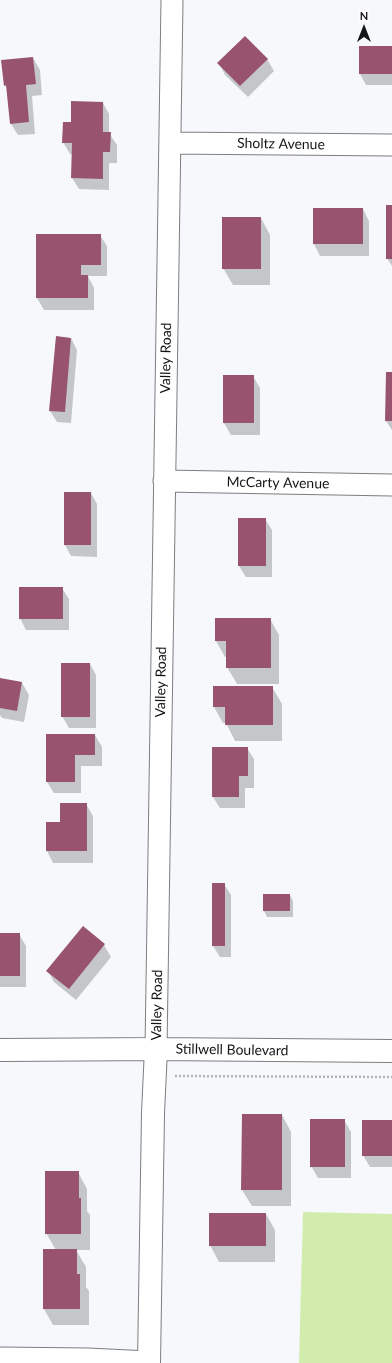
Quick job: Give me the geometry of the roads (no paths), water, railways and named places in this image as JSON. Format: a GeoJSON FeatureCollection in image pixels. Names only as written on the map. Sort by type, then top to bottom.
{"type":"FeatureCollection","features":[{"type":"Feature","properties":{"kind":"street","name":"Valley Road"},"geometry":{"type":"LineString","coordinates":[[150,1362],[172,0]]}},
{"type":"Feature","properties":{"kind":"street","name":"Sholtz Avenue"},"geometry":{"type":"LineString","coordinates":[[170,143],[392,145]]}},
{"type":"Feature","properties":{"kind":"street","name":"McCarty Avenue"},"geometry":{"type":"LineString","coordinates":[[164,481],[392,485]]}},
{"type":"Feature","properties":{"kind":"street","name":"Stillwell Boulevard"},"geometry":{"type":"LineString","coordinates":[[0,1050],[156,1049],[392,1052]]}},
{"type":"Feature","properties":{"kind":"street"},"geometry":{"type":"LineString","coordinates":[[0,1358],[88,1359],[150,1362]]}}]}
